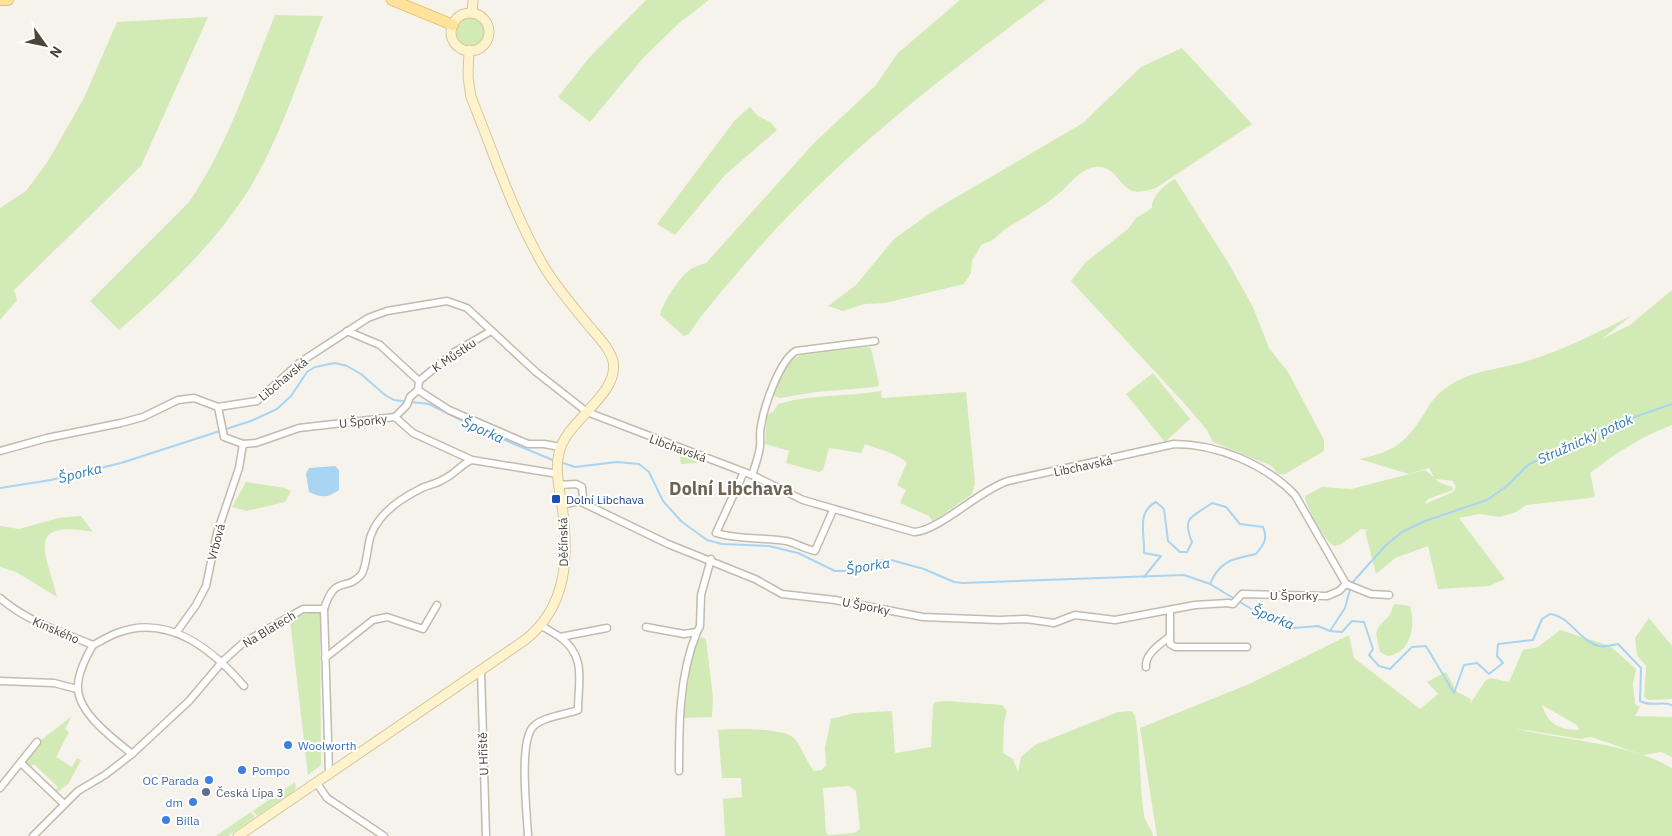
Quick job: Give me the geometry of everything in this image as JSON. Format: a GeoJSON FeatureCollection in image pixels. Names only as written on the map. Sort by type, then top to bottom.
{"type":"FeatureCollection","features":[{"type":"Feature","properties":{"kind":"main road"},"geometry":{"type":"LineString","coordinates":[[0,0],[8,0]]}},
{"type":"Feature","properties":{"kind":"main road"},"geometry":{"type":"LineString","coordinates":[[392,0],[453,25]]}},
{"type":"Feature","properties":{"kind":"main road"},"geometry":{"type":"LineString","coordinates":[[472,13],[473,0]]}},
{"type":"Feature","properties":{"kind":"main road"},"geometry":{"type":"LineString","coordinates":[[472,13],[483,18],[489,31],[485,44],[476,50],[469,50],[456,44],[452,34],[453,25],[461,16],[472,13]]}},
{"type":"Feature","properties":{"kind":"main road"},"geometry":{"type":"LineString","coordinates":[[469,50],[468,77],[472,96],[537,254],[565,296],[605,346],[612,358],[614,370],[610,382],[565,437],[559,451]]}},
{"type":"Feature","properties":{"kind":"main road","name":"Děčínská"},"geometry":{"type":"LineString","coordinates":[[238,836],[480,671],[542,626],[555,604],[562,583],[565,561],[558,472],[559,451]]}},
{"type":"Feature","properties":{"kind":"street","name":"Libchavská"},"geometry":{"type":"LineString","coordinates":[[0,451],[48,438],[121,423],[143,416],[178,400],[194,398],[218,407],[258,401],[299,363],[368,318],[387,311],[447,301],[467,308],[536,372],[587,412],[752,475],[803,500],[901,529],[921,532],[927,530],[983,492],[1008,481],[1150,451],[1174,444],[1191,444],[1221,450],[1266,472],[1283,483],[1295,495],[1346,584]]}},
{"type":"Feature","properties":{"kind":"street","name":"K Můstku"},"geometry":{"type":"LineString","coordinates":[[348,331],[380,345],[419,381]]}},
{"type":"Feature","properties":{"kind":"street","name":"K Můstku"},"geometry":{"type":"LineString","coordinates":[[418,390],[419,381],[453,353],[490,331]]}},
{"type":"Feature","properties":{"kind":"street"},"geometry":{"type":"LineString","coordinates":[[752,475],[761,445],[760,428],[766,406],[779,373],[791,354],[796,351],[875,341]]}},
{"type":"Feature","properties":{"kind":"street"},"geometry":{"type":"LineString","coordinates":[[395,417],[407,405],[410,397],[418,390],[450,410],[528,444],[544,444],[559,451]]}},
{"type":"Feature","properties":{"kind":"street"},"geometry":{"type":"LineString","coordinates":[[218,407],[222,434],[231,442],[243,444]]}},
{"type":"Feature","properties":{"kind":"street","name":"U Šporky"},"geometry":{"type":"LineString","coordinates":[[243,444],[256,443],[299,428],[395,417],[413,433],[472,460],[558,472]]}},
{"type":"Feature","properties":{"kind":"street","name":"Vrbová"},"geometry":{"type":"LineString","coordinates":[[176,633],[196,606],[206,586],[217,533],[239,468],[243,444]]}},
{"type":"Feature","properties":{"kind":"street"},"geometry":{"type":"LineString","coordinates":[[329,773],[325,658],[321,608],[334,588],[357,579],[363,573],[370,535],[386,510],[421,488],[446,478],[463,464],[472,460]]}},
{"type":"Feature","properties":{"kind":"street"},"geometry":{"type":"LineString","coordinates":[[744,472],[716,533],[728,537],[787,541],[805,549],[815,550],[833,510]]}},
{"type":"Feature","properties":{"kind":"street"},"geometry":{"type":"LineString","coordinates":[[559,484],[576,484],[582,487],[583,498],[579,501],[562,505]]}},
{"type":"Feature","properties":{"kind":"street","name":"U Šporky"},"geometry":{"type":"LineString","coordinates":[[579,501],[668,544],[755,579],[782,594],[835,600],[923,617],[999,620],[1026,619],[1054,623],[1075,615],[1115,620],[1195,605],[1233,604],[1239,595],[1327,596],[1339,591],[1346,584]]}},
{"type":"Feature","properties":{"kind":"street"},"geometry":{"type":"LineString","coordinates":[[679,770],[680,703],[690,653],[700,626],[701,595],[711,560]]}},
{"type":"Feature","properties":{"kind":"street"},"geometry":{"type":"LineString","coordinates":[[1346,584],[1371,594],[1389,595]]}},
{"type":"Feature","properties":{"kind":"street","name":"Kinského"},"geometry":{"type":"LineString","coordinates":[[0,598],[39,625],[93,645],[117,632],[139,627],[176,633],[194,640],[223,661],[244,686]]}},
{"type":"Feature","properties":{"kind":"street"},"geometry":{"type":"LineString","coordinates":[[0,606],[7,604]]}},
{"type":"Feature","properties":{"kind":"street"},"geometry":{"type":"LineString","coordinates":[[325,658],[372,620],[387,617],[423,629],[437,604]]}},
{"type":"Feature","properties":{"kind":"street","name":"Na Blatech"},"geometry":{"type":"LineString","coordinates":[[33,836],[78,791],[105,775],[132,754],[189,701],[223,661],[243,643],[303,609],[321,608]]}},
{"type":"Feature","properties":{"kind":"street"},"geometry":{"type":"LineString","coordinates":[[1170,611],[1170,644],[1175,647],[1247,646]]}},
{"type":"Feature","properties":{"kind":"street"},"geometry":{"type":"LineString","coordinates":[[528,836],[525,748],[532,728],[542,721],[578,710],[580,665],[570,644],[542,626]]}},
{"type":"Feature","properties":{"kind":"street"},"geometry":{"type":"LineString","coordinates":[[646,627],[684,634],[697,632]]}},
{"type":"Feature","properties":{"kind":"street"},"geometry":{"type":"LineString","coordinates":[[560,637],[607,628]]}},
{"type":"Feature","properties":{"kind":"street"},"geometry":{"type":"LineString","coordinates":[[1146,667],[1146,661],[1150,653],[1170,636]]}},
{"type":"Feature","properties":{"kind":"street"},"geometry":{"type":"LineString","coordinates":[[93,645],[82,668],[78,689],[82,705],[93,719],[132,754]]}},
{"type":"Feature","properties":{"kind":"street","name":"U Hřiště"},"geometry":{"type":"LineString","coordinates":[[480,671],[486,836]]}},
{"type":"Feature","properties":{"kind":"street"},"geometry":{"type":"LineString","coordinates":[[0,681],[54,683],[78,689]]}},
{"type":"Feature","properties":{"kind":"street"},"geometry":{"type":"LineString","coordinates":[[0,788],[37,742]]}},
{"type":"Feature","properties":{"kind":"street"},"geometry":{"type":"LineString","coordinates":[[21,763],[64,804]]}},
{"type":"Feature","properties":{"kind":"street"},"geometry":{"type":"LineString","coordinates":[[316,782],[327,798],[384,836]]}},
{"type":"Feature","properties":{"kind":"green space"},"geometry":{"type":"Polygon","coordinates":[[[646,0],[709,0],[678,24],[644,57],[590,122],[558,97],[589,58],[646,0]]]}},
{"type":"Feature","properties":{"kind":"green space"},"geometry":{"type":"Polygon","coordinates":[[[960,0],[1046,0],[926,92],[849,157],[778,227],[715,299],[689,334],[684,336],[660,315],[675,286],[684,275],[692,268],[706,263],[814,143],[875,86],[898,53],[960,0]]]}},
{"type":"Feature","properties":{"kind":"green space"},"geometry":{"type":"Polygon","coordinates":[[[275,15],[323,16],[292,100],[274,141],[254,181],[225,223],[175,279],[119,330],[90,301],[189,202],[203,180],[226,135],[275,15]]]}},
{"type":"Feature","properties":{"kind":"green space"},"geometry":{"type":"Polygon","coordinates":[[[208,17],[141,166],[14,290],[17,300],[0,320],[0,208],[26,191],[48,161],[84,98],[117,22],[208,17]]]}},
{"type":"Feature","properties":{"kind":"green space"},"geometry":{"type":"Polygon","coordinates":[[[470,18],[480,22],[484,32],[480,42],[470,46],[460,42],[456,32],[460,22],[470,18]]]}},
{"type":"Feature","properties":{"kind":"green space"},"geometry":{"type":"Polygon","coordinates":[[[1182,48],[1252,124],[1156,188],[1150,190],[1139,192],[1130,190],[1111,172],[1102,167],[1086,170],[1035,211],[987,243],[982,244],[972,261],[971,273],[964,284],[885,303],[864,304],[843,311],[828,306],[856,285],[894,239],[936,209],[1083,123],[1141,67],[1182,48]]]}},
{"type":"Feature","properties":{"kind":"green space"},"geometry":{"type":"Polygon","coordinates":[[[750,107],[758,116],[770,122],[777,130],[725,175],[675,235],[657,224],[735,120],[750,107]]]}},
{"type":"Feature","properties":{"kind":"green space"},"geometry":{"type":"Polygon","coordinates":[[[1175,179],[1229,264],[1253,307],[1269,348],[1288,372],[1324,440],[1324,451],[1285,474],[1278,474],[1272,466],[1213,442],[1207,430],[1183,402],[1071,281],[1086,262],[1128,229],[1136,218],[1152,208],[1152,204],[1159,191],[1175,179]]]}},
{"type":"Feature","properties":{"kind":"green space"},"geometry":{"type":"Polygon","coordinates":[[[1672,290],[1672,425],[1650,434],[1590,473],[1595,496],[1526,505],[1516,512],[1500,517],[1479,514],[1459,518],[1505,579],[1489,586],[1438,589],[1428,546],[1395,558],[1376,574],[1365,531],[1369,530],[1361,529],[1342,544],[1335,546],[1331,544],[1322,532],[1308,507],[1305,496],[1322,487],[1351,489],[1425,470],[1434,477],[1429,468],[1409,474],[1359,459],[1389,450],[1404,440],[1411,433],[1434,399],[1446,388],[1463,378],[1532,360],[1561,349],[1632,315],[1602,339],[1630,325],[1672,290]],[[1436,479],[1438,482],[1452,487],[1453,490],[1428,499],[1425,504],[1453,492],[1456,487],[1453,481],[1436,479]]]}},
{"type":"Feature","properties":{"kind":"green space"},"geometry":{"type":"Polygon","coordinates":[[[871,348],[879,384],[877,387],[816,392],[780,398],[773,396],[790,361],[801,355],[871,348]]]}},
{"type":"Feature","properties":{"kind":"green space"},"geometry":{"type":"Polygon","coordinates":[[[1153,373],[1190,419],[1165,442],[1126,394],[1153,373]]]}},
{"type":"Feature","properties":{"kind":"green space"},"geometry":{"type":"Polygon","coordinates":[[[881,391],[882,398],[966,392],[975,483],[972,494],[933,522],[929,516],[900,503],[906,490],[897,485],[907,463],[893,454],[865,444],[861,453],[829,448],[823,470],[819,472],[786,463],[789,451],[765,444],[767,415],[774,411],[778,404],[816,397],[881,391]]]}},
{"type":"Feature","properties":{"kind":"green space"},"geometry":{"type":"Polygon","coordinates":[[[680,457],[696,457],[697,463],[681,464],[680,457]]]}},
{"type":"Feature","properties":{"kind":"green space"},"geometry":{"type":"Polygon","coordinates":[[[246,482],[285,488],[291,491],[285,502],[247,511],[232,507],[246,482]]]}},
{"type":"Feature","properties":{"kind":"green space"},"geometry":{"type":"Polygon","coordinates":[[[81,516],[93,532],[71,529],[56,531],[48,536],[45,544],[57,597],[16,572],[0,567],[0,526],[19,529],[58,518],[81,516]]]}},
{"type":"Feature","properties":{"kind":"green space"},"geometry":{"type":"Polygon","coordinates":[[[1395,604],[1410,606],[1412,629],[1407,644],[1402,650],[1388,656],[1380,652],[1376,633],[1379,626],[1389,616],[1395,604]]]}},
{"type":"Feature","properties":{"kind":"green space"},"geometry":{"type":"Polygon","coordinates":[[[307,613],[320,613],[321,765],[308,775],[290,620],[307,613]]]}},
{"type":"Feature","properties":{"kind":"green space"},"geometry":{"type":"Polygon","coordinates":[[[1649,618],[1672,646],[1672,699],[1649,700],[1644,697],[1646,666],[1637,655],[1635,638],[1649,618]]]}},
{"type":"Feature","properties":{"kind":"green space"},"geometry":{"type":"Polygon","coordinates":[[[1560,630],[1610,646],[1636,669],[1633,684],[1635,704],[1640,707],[1635,716],[1672,717],[1672,757],[1661,752],[1643,755],[1591,737],[1580,739],[1513,728],[1615,747],[1654,759],[1672,768],[1672,836],[1157,836],[1140,728],[1249,684],[1349,635],[1354,658],[1420,709],[1438,694],[1427,682],[1446,672],[1457,692],[1471,699],[1470,704],[1485,681],[1490,678],[1509,682],[1523,650],[1538,647],[1560,630]],[[1542,705],[1551,722],[1556,725],[1566,729],[1579,730],[1577,725],[1542,705]]]}},
{"type":"Feature","properties":{"kind":"green space"},"geometry":{"type":"Polygon","coordinates":[[[702,637],[706,639],[713,698],[712,717],[683,718],[693,649],[698,639],[702,637]]]}},
{"type":"Feature","properties":{"kind":"green space"},"geometry":{"type":"Polygon","coordinates":[[[947,701],[1002,705],[1007,711],[1004,722],[1003,753],[1013,759],[1018,772],[1021,757],[1035,745],[1118,712],[1132,711],[1137,728],[1144,815],[1153,836],[725,836],[723,799],[742,797],[741,778],[722,778],[718,730],[758,729],[788,735],[797,742],[814,771],[822,770],[826,765],[825,748],[831,719],[855,713],[892,711],[895,753],[931,747],[933,705],[935,702],[947,701]],[[849,786],[823,788],[826,833],[829,835],[854,833],[860,829],[856,791],[849,786]]]}},
{"type":"Feature","properties":{"kind":"green space"},"geometry":{"type":"Polygon","coordinates":[[[72,716],[65,729],[69,732],[56,757],[72,767],[77,758],[81,760],[69,783],[56,793],[54,791],[58,787],[34,764],[29,768],[25,762],[40,741],[72,716]]]}},
{"type":"Feature","properties":{"kind":"green space"},"geometry":{"type":"Polygon","coordinates":[[[295,782],[296,788],[292,793],[257,816],[253,811],[295,782]]]}},
{"type":"Feature","properties":{"kind":"green space"},"geometry":{"type":"Polygon","coordinates":[[[251,812],[255,817],[228,836],[216,836],[251,812]]]}},
{"type":"Feature","properties":{"kind":"water"},"geometry":{"type":"Polygon","coordinates":[[[335,466],[339,470],[339,490],[331,495],[324,496],[309,492],[306,474],[309,468],[335,466]]]}},
{"type":"Feature","properties":{"kind":"waterway","name":"Šporka"},"geometry":{"type":"LineString","coordinates":[[0,488],[51,480],[121,463],[251,421],[277,409],[291,396],[307,372],[315,367],[335,363],[347,366],[361,374],[385,395],[394,400],[429,404],[481,430],[555,461]]}},
{"type":"Feature","properties":{"kind":"waterway","name":"Stružnický potok"},"geometry":{"type":"LineString","coordinates":[[1351,584],[1386,545],[1402,532],[1425,521],[1487,500],[1507,486],[1528,465],[1554,451],[1620,422],[1672,404]]}},
{"type":"Feature","properties":{"kind":"waterway","name":"Šporka"},"geometry":{"type":"LineString","coordinates":[[560,462],[575,467],[617,462],[639,464],[649,472],[663,501],[682,522],[707,540],[722,544],[769,546],[798,553],[835,571],[845,571],[880,560],[891,560],[924,569],[954,582],[963,583],[1184,575],[1210,584],[1258,613],[1293,628],[1318,626],[1330,631],[1342,632],[1352,621],[1364,622],[1373,649],[1369,655],[1379,666],[1390,669],[1412,647],[1426,646],[1454,693],[1464,665],[1477,663],[1489,674],[1503,663],[1497,656],[1498,644],[1533,640],[1542,619],[1550,614],[1563,619],[1592,643],[1599,646],[1618,644],[1641,668],[1640,701],[1648,704],[1672,705]]}},
{"type":"Feature","properties":{"kind":"waterway"},"geometry":{"type":"LineString","coordinates":[[1144,577],[1161,556],[1144,553],[1143,524],[1146,511],[1150,506],[1156,502],[1164,509],[1168,541],[1180,552],[1187,552],[1192,542],[1188,522],[1194,515],[1212,503],[1226,507],[1240,524],[1263,527],[1265,538],[1256,554],[1234,559],[1223,565],[1210,584]]}},
{"type":"Feature","properties":{"kind":"waterway","name":"Stružnický potok"},"geometry":{"type":"LineString","coordinates":[[1330,631],[1345,608],[1350,589]]}},
{"type":"Feature","properties":{"kind":"place","name":"Dolní Libchava"},"geometry":{"type":"Point","coordinates":[556,499]}},
{"type":"Feature","properties":{"kind":"place","name":"Woolworth"},"geometry":{"type":"Point","coordinates":[288,745]}},
{"type":"Feature","properties":{"kind":"place","name":"Pompo"},"geometry":{"type":"Point","coordinates":[242,770]}},
{"type":"Feature","properties":{"kind":"place","name":"OC Parada"},"geometry":{"type":"Point","coordinates":[209,780]}},
{"type":"Feature","properties":{"kind":"place","name":"Česká Lípa 3"},"geometry":{"type":"Point","coordinates":[206,792]}},
{"type":"Feature","properties":{"kind":"place","name":"dm"},"geometry":{"type":"Point","coordinates":[193,802]}},
{"type":"Feature","properties":{"kind":"place","name":"Billa"},"geometry":{"type":"Point","coordinates":[166,820]}},
{"type":"Feature","properties":{"kind":"district","name":"Dolní Libchava"},"geometry":{"type":"Point","coordinates":[731,488]}}]}
